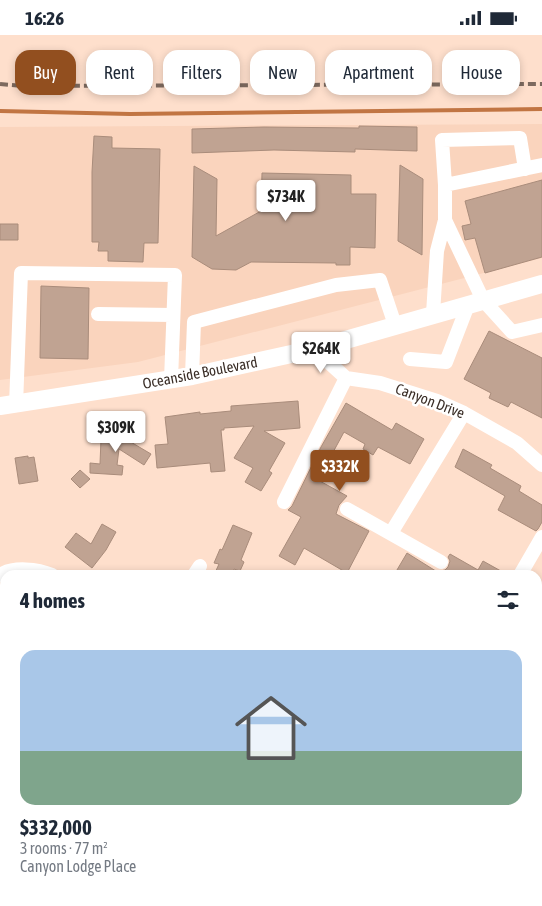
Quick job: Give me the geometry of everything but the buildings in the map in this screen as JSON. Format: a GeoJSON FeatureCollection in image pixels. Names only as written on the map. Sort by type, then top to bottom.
{"type":"FeatureCollection","features":[{"type":"Feature","properties":{"kind":"main road","name":"Oceanside Boulevard"},"geometry":{"type":"LineString","coordinates":[[8,406],[192,376],[314,349],[542,284]]}},
{"type":"Feature","properties":{"kind":"main road"},"geometry":{"type":"LineString","coordinates":[[0,415],[8,406]]}},
{"type":"Feature","properties":{"kind":"street"},"geometry":{"type":"LineString","coordinates":[[433,314],[437,251],[445,220],[442,140],[520,138],[525,169]]}},
{"type":"Feature","properties":{"kind":"street"},"geometry":{"type":"LineString","coordinates":[[445,185],[542,165]]}},
{"type":"Feature","properties":{"kind":"street"},"geometry":{"type":"LineString","coordinates":[[445,220],[476,303],[512,332],[542,325]]}},
{"type":"Feature","properties":{"kind":"street"},"geometry":{"type":"LineString","coordinates":[[8,406],[21,273],[175,275],[171,379]]}},
{"type":"Feature","properties":{"kind":"street"},"geometry":{"type":"LineString","coordinates":[[192,376],[194,322],[336,285],[380,280],[395,325]]}},
{"type":"Feature","properties":{"kind":"street"},"geometry":{"type":"LineString","coordinates":[[410,359],[446,362],[476,303]]}},
{"type":"Feature","properties":{"kind":"street"},"geometry":{"type":"LineString","coordinates":[[98,314],[173,315]]}},
{"type":"Feature","properties":{"kind":"street"},"geometry":{"type":"LineString","coordinates":[[284,502],[346,378],[314,349]]}},
{"type":"Feature","properties":{"kind":"street","name":"Canyon Drive"},"geometry":{"type":"LineString","coordinates":[[346,378],[380,383],[437,401],[464,413],[517,443],[542,465]]}},
{"type":"Feature","properties":{"kind":"street"},"geometry":{"type":"LineString","coordinates":[[391,533],[464,413]]}},
{"type":"Feature","properties":{"kind":"street"},"geometry":{"type":"LineString","coordinates":[[347,509],[440,562]]}},
{"type":"Feature","properties":{"kind":"street"},"geometry":{"type":"LineString","coordinates":[[523,570],[542,537]]}},
{"type":"Feature","properties":{"kind":"shaded area"},"geometry":{"type":"Polygon","coordinates":[[[542,124],[542,258],[138,362],[0,380],[0,127],[542,124]]]}},
{"type":"Feature","properties":{"kind":"waterway"},"geometry":{"type":"LineString","coordinates":[[0,111],[130,114],[542,109]]}},
{"type":"Feature","properties":{"kind":"railway"},"geometry":{"type":"LineString","coordinates":[[0,84],[24,86],[542,84]]}}]}
